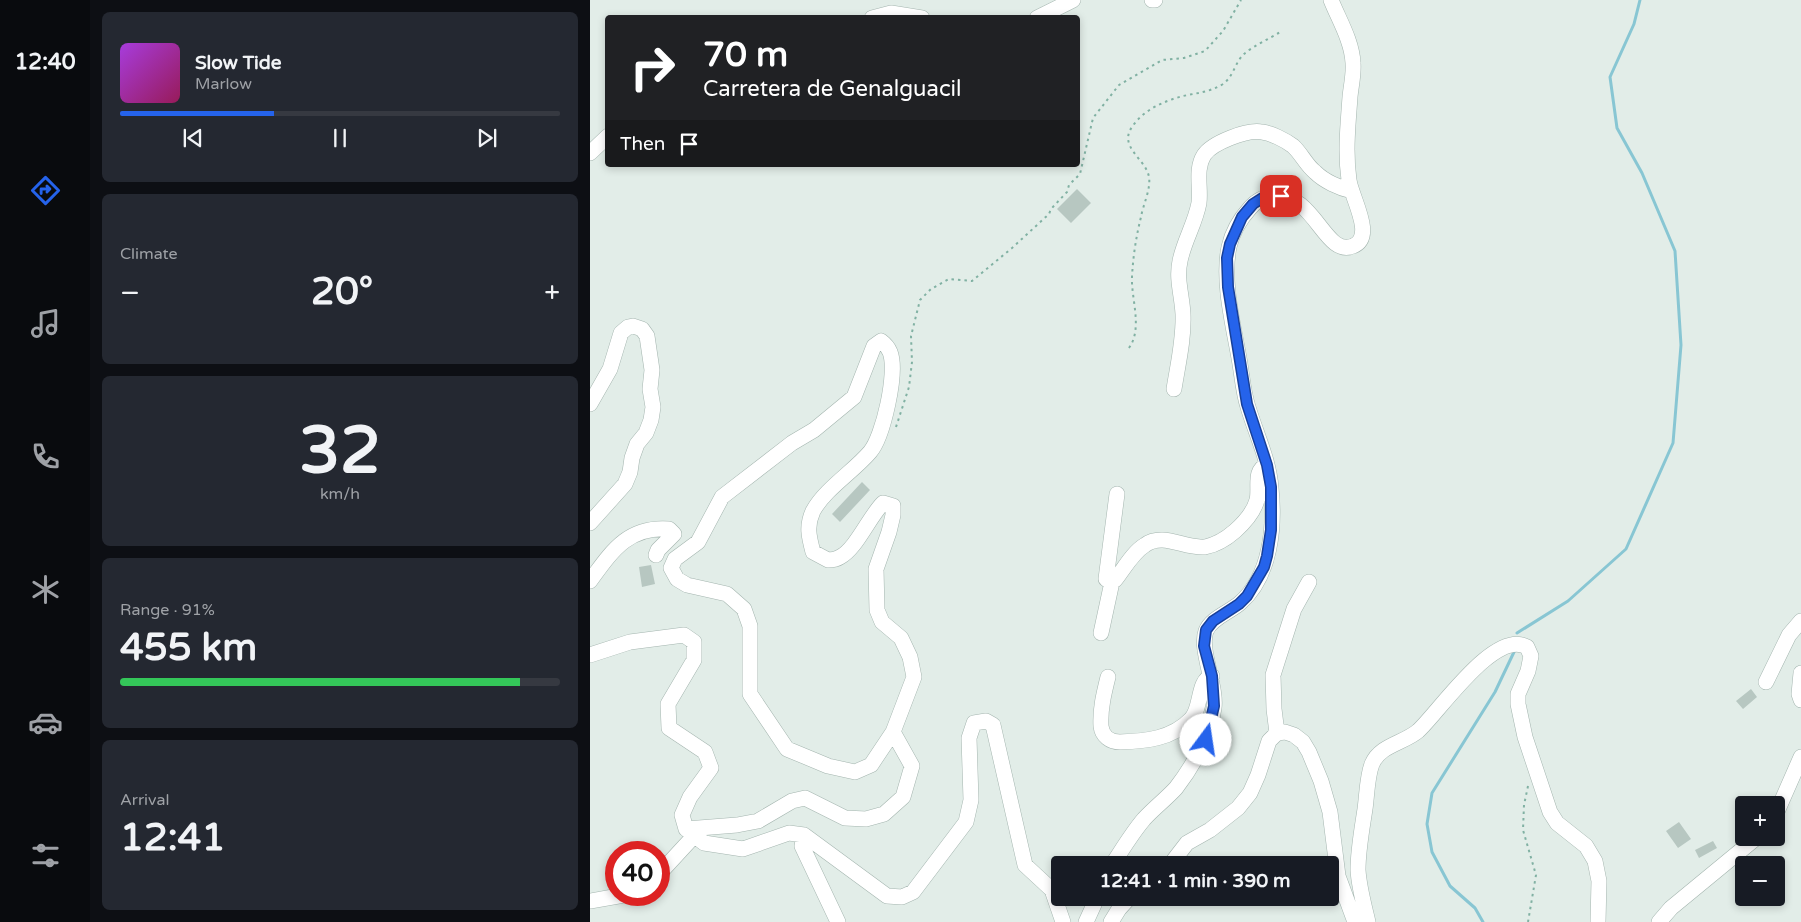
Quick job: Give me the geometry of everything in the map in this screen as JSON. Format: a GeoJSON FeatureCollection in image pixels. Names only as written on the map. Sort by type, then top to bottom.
{"type":"FeatureCollection","features":[{"type":"Feature","properties":{"kind":"street"},"geometry":{"type":"LineString","coordinates":[[1043,15],[1073,0]]}},
{"type":"Feature","properties":{"kind":"street"},"geometry":{"type":"LineString","coordinates":[[1118,856],[1144,820],[1175,788],[1206,740],[1214,706],[1212,676],[1204,646],[1206,630],[1213,621],[1239,604],[1247,596],[1258,579],[1267,556],[1271,530],[1271,487],[1267,465],[1247,404],[1237,348],[1228,287],[1227,258],[1230,244],[1242,217],[1253,204],[1264,197],[1281,196],[1297,201],[1308,211],[1323,232],[1335,244],[1343,248],[1354,246],[1364,234],[1349,184],[1346,150],[1353,64],[1350,45],[1331,0]]}},
{"type":"Feature","properties":{"kind":"street"},"geometry":{"type":"LineString","coordinates":[[884,15],[892,13],[904,15]]}},
{"type":"Feature","properties":{"kind":"street"},"geometry":{"type":"LineString","coordinates":[[1174,389],[1183,312],[1178,285],[1180,260],[1194,224],[1198,205],[1200,189],[1199,165],[1208,149],[1243,134],[1261,132],[1294,147],[1316,174],[1329,182],[1352,191]]}},
{"type":"Feature","properties":{"kind":"street"},"geometry":{"type":"LineString","coordinates":[[590,153],[605,139]]}},
{"type":"Feature","properties":{"kind":"street"},"geometry":{"type":"LineString","coordinates":[[590,404],[610,370],[621,333],[628,327],[642,329],[647,336],[652,370],[650,389],[653,407],[651,420],[646,433],[637,444],[630,472],[624,484],[590,523]]}},
{"type":"Feature","properties":{"kind":"street"},"geometry":{"type":"LineString","coordinates":[[670,859],[690,832],[758,821],[792,801],[805,798],[845,818],[866,819],[884,814],[903,797],[912,766],[893,732],[914,676],[910,657],[901,638],[882,622],[878,610],[876,568],[889,532],[893,506],[883,503],[876,510],[848,551],[840,558],[828,560],[813,552],[808,529],[814,510],[833,488],[869,453],[876,443],[891,391],[891,354],[886,345],[881,341],[874,346],[854,397],[814,430],[792,443],[722,497],[698,542],[675,558],[671,568],[677,579],[687,586],[727,594],[744,609],[750,626],[750,694],[787,749],[828,766],[855,772],[871,765],[893,732]]}},
{"type":"Feature","properties":{"kind":"street"},"geometry":{"type":"LineString","coordinates":[[1101,633],[1112,582],[1139,550],[1151,541],[1166,540],[1188,546],[1205,547],[1221,541],[1249,515],[1257,500],[1259,473],[1267,465]]}},
{"type":"Feature","properties":{"kind":"street"},"geometry":{"type":"LineString","coordinates":[[1112,582],[1107,580],[1105,575],[1110,555],[1117,494]]}},
{"type":"Feature","properties":{"kind":"street"},"geometry":{"type":"LineString","coordinates":[[590,581],[609,555],[624,540],[638,533],[658,528],[669,529],[674,534],[658,550],[656,555]]}},
{"type":"Feature","properties":{"kind":"street"},"geometry":{"type":"LineString","coordinates":[[1277,733],[1273,675],[1294,609],[1309,582]]}},
{"type":"Feature","properties":{"kind":"street"},"geometry":{"type":"LineString","coordinates":[[1766,682],[1785,643],[1801,621]]}},
{"type":"Feature","properties":{"kind":"street"},"geometry":{"type":"LineString","coordinates":[[590,655],[630,642],[684,635],[694,642],[694,660],[668,704],[669,728],[705,752],[711,768],[690,797],[682,815],[690,832],[704,843],[743,849],[789,834],[804,835],[887,896],[902,897],[913,892],[966,822],[970,800],[969,738],[974,723],[986,721],[994,725],[1025,865],[1052,890],[1063,922]]}},
{"type":"Feature","properties":{"kind":"street"},"geometry":{"type":"LineString","coordinates":[[1368,922],[1358,869],[1372,763],[1380,753],[1415,733],[1470,673],[1487,658],[1508,645],[1514,644],[1527,647],[1531,656],[1528,671],[1518,694],[1518,704],[1525,737],[1550,812],[1557,823],[1586,846],[1596,861],[1599,881],[1598,922]]}},
{"type":"Feature","properties":{"kind":"street"},"geometry":{"type":"LineString","coordinates":[[1801,674],[1801,700]]}},
{"type":"Feature","properties":{"kind":"street"},"geometry":{"type":"LineString","coordinates":[[1108,677],[1102,700],[1101,729],[1106,738],[1116,742],[1151,740],[1170,735],[1182,727],[1198,709],[1203,682],[1206,678],[1212,676]]}},
{"type":"Feature","properties":{"kind":"street"},"geometry":{"type":"LineString","coordinates":[[1177,856],[1187,843],[1210,830],[1238,808],[1250,793],[1269,741],[1277,733],[1286,732],[1303,742],[1321,781],[1330,812],[1338,876],[1355,922]]}},
{"type":"Feature","properties":{"kind":"street"},"geometry":{"type":"LineString","coordinates":[[1784,796],[1801,757]]}},
{"type":"Feature","properties":{"kind":"street"},"geometry":{"type":"LineString","coordinates":[[804,835],[802,846],[838,922]]}},
{"type":"Feature","properties":{"kind":"street"},"geometry":{"type":"LineString","coordinates":[[1659,922],[1671,908],[1746,846]]}},
{"type":"Feature","properties":{"kind":"street"},"geometry":{"type":"LineString","coordinates":[[590,901],[605,898]]}},
{"type":"Feature","properties":{"kind":"street"},"geometry":{"type":"LineString","coordinates":[[1086,922],[1093,906]]}},
{"type":"Feature","properties":{"kind":"street"},"geometry":{"type":"LineString","coordinates":[[1112,922],[1122,906]]}},
{"type":"Feature","properties":{"kind":"path"},"geometry":{"type":"LineString","coordinates":[[896,428],[909,387],[912,362],[911,336],[920,300],[931,289],[949,279],[972,281],[1049,214],[1051,209],[1067,192],[1069,185],[1080,174],[1093,118],[1119,85],[1162,60],[1184,58],[1205,50],[1223,31],[1241,0]]}},
{"type":"Feature","properties":{"kind":"path"},"geometry":{"type":"LineString","coordinates":[[1129,348],[1134,340],[1135,324],[1132,280],[1134,246],[1150,182],[1146,167],[1131,149],[1129,142],[1131,128],[1144,113],[1156,106],[1183,96],[1204,92],[1222,84],[1233,74],[1245,52],[1280,32]]}},
{"type":"Feature","properties":{"kind":"path"},"geometry":{"type":"LineString","coordinates":[[1528,786],[1524,805],[1523,830],[1536,875],[1528,922]]}},
{"type":"Feature","properties":{"kind":"building"},"geometry":{"type":"Polygon","coordinates":[[[1077,189],[1091,203],[1071,223],[1057,209],[1077,189]]]}},
{"type":"Feature","properties":{"kind":"building"},"geometry":{"type":"Polygon","coordinates":[[[862,482],[870,490],[840,522],[832,514],[862,482]]]}},
{"type":"Feature","properties":{"kind":"building"},"geometry":{"type":"Polygon","coordinates":[[[651,565],[655,584],[642,587],[639,567],[651,565]]]}},
{"type":"Feature","properties":{"kind":"building"},"geometry":{"type":"Polygon","coordinates":[[[1751,689],[1757,697],[1743,709],[1736,701],[1751,689]]]}},
{"type":"Feature","properties":{"kind":"building"},"geometry":{"type":"Polygon","coordinates":[[[1679,822],[1691,839],[1678,848],[1666,831],[1679,822]]]}},
{"type":"Feature","properties":{"kind":"building"},"geometry":{"type":"Polygon","coordinates":[[[1713,841],[1717,848],[1699,858],[1695,850],[1713,841]]]}},
{"type":"Feature","properties":{"kind":"waterway"},"geometry":{"type":"LineString","coordinates":[[1517,633],[1568,601],[1626,549],[1673,443],[1681,345],[1675,251],[1642,173],[1617,128],[1610,77],[1634,24],[1640,0]]}},
{"type":"Feature","properties":{"kind":"waterway"},"geometry":{"type":"LineString","coordinates":[[1483,922],[1475,908],[1450,886],[1432,852],[1427,824],[1432,793],[1495,692],[1514,652]]}},
{"type":"Feature","properties":{"kind":"route"},"geometry":{"type":"LineString","coordinates":[[1206,740],[1214,706],[1212,676],[1204,646],[1206,630],[1213,621],[1239,604],[1247,596],[1264,567],[1271,530],[1271,487],[1267,465],[1247,404],[1228,287],[1227,258],[1234,232],[1242,217],[1253,204],[1264,197],[1281,196]]}}]}
